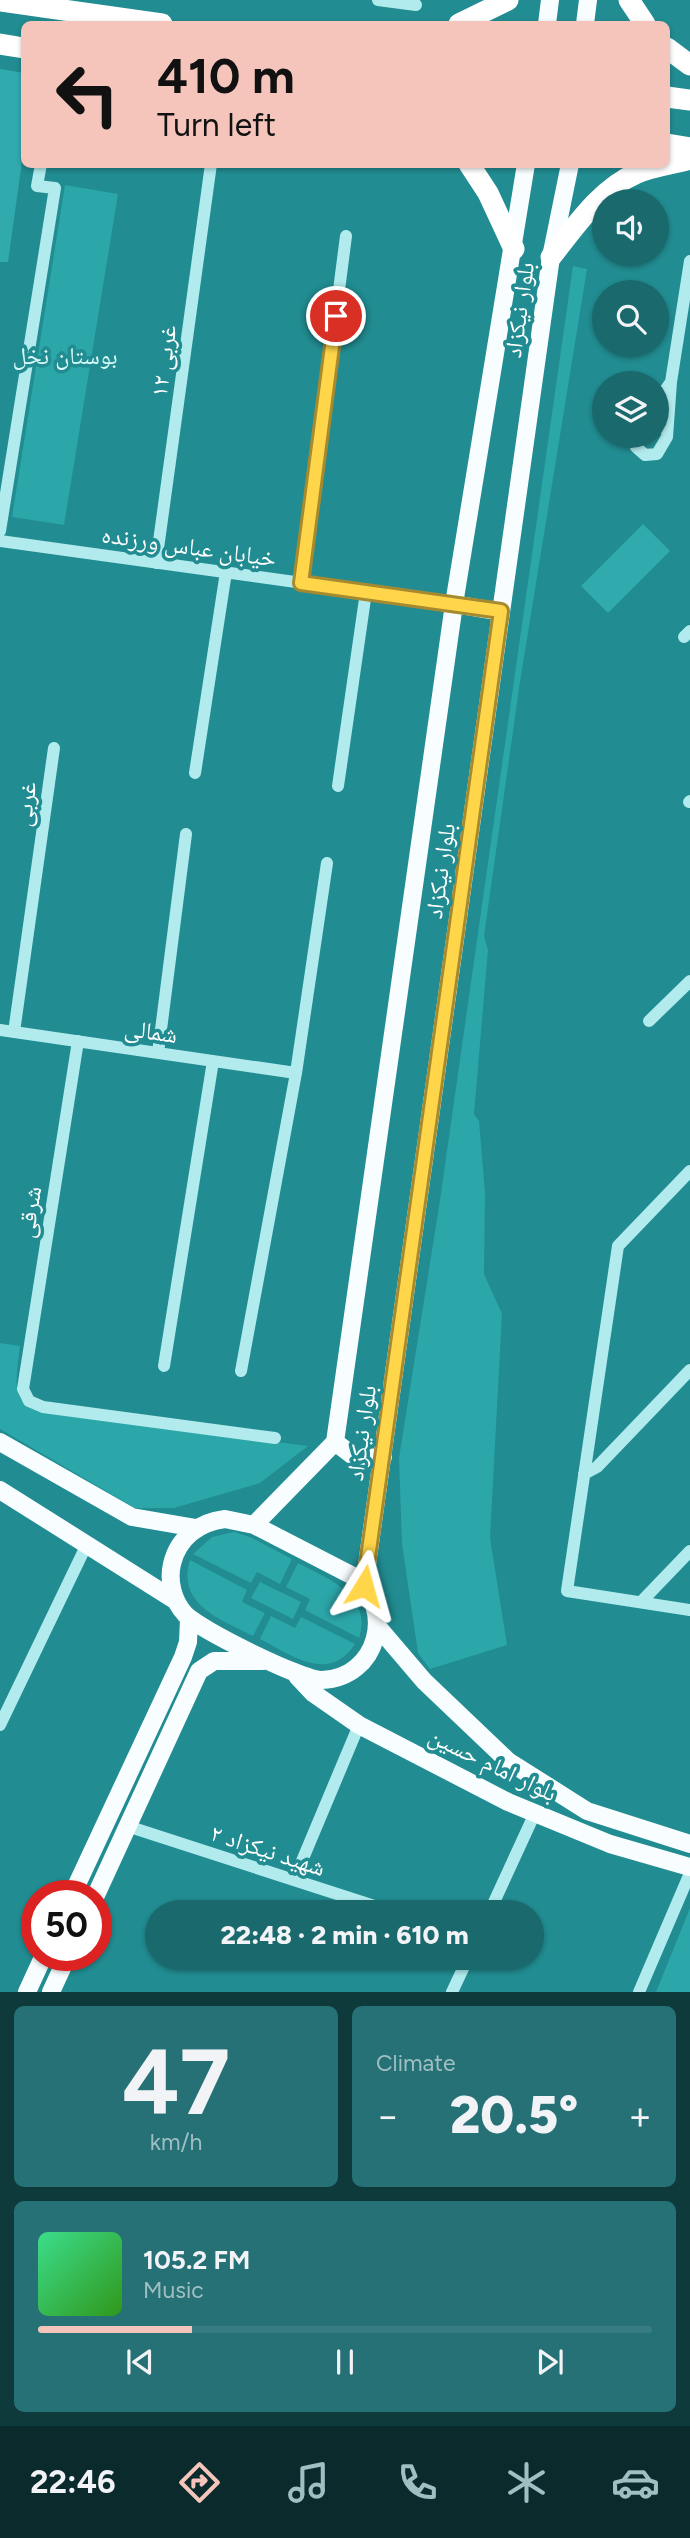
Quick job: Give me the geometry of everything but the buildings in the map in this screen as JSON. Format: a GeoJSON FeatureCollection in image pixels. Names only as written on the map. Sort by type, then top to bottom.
{"type":"FeatureCollection","features":[{"type":"Feature","properties":{"kind":"highway"},"geometry":{"type":"LineString","coordinates":[[465,21],[508,0]]}},
{"type":"Feature","properties":{"kind":"highway"},"geometry":{"type":"LineString","coordinates":[[629,0],[643,21]]}},
{"type":"Feature","properties":{"kind":"highway"},"geometry":{"type":"LineString","coordinates":[[0,1],[141,21]]}},
{"type":"Feature","properties":{"kind":"highway"},"geometry":{"type":"LineString","coordinates":[[0,44],[21,48]]}},
{"type":"Feature","properties":{"kind":"highway"},"geometry":{"type":"LineString","coordinates":[[670,50],[690,65]]}},
{"type":"Feature","properties":{"kind":"highway"},"geometry":{"type":"LineString","coordinates":[[670,97],[690,100]]}},
{"type":"Feature","properties":{"kind":"highway"},"geometry":{"type":"LineString","coordinates":[[670,145],[690,148]]}},
{"type":"Feature","properties":{"kind":"highway"},"geometry":{"type":"LineString","coordinates":[[670,165],[690,159]]}},
{"type":"Feature","properties":{"kind":"highway"},"geometry":{"type":"LineString","coordinates":[[472,168],[488,193],[514,250]]}},
{"type":"Feature","properties":{"kind":"highway"},"geometry":{"type":"LineString","coordinates":[[551,257],[588,210],[610,191],[636,174],[658,168]]}},
{"type":"Feature","properties":{"kind":"main road"},"geometry":{"type":"LineString","coordinates":[[547,21],[550,0]]}},
{"type":"Feature","properties":{"kind":"main road"},"geometry":{"type":"LineString","coordinates":[[585,21],[588,0]]}},
{"type":"Feature","properties":{"kind":"main road","name":"بلوار نیکزاد"},"geometry":{"type":"LineString","coordinates":[[254,1525],[335,1442],[454,604],[525,168]]}},
{"type":"Feature","properties":{"kind":"main road","name":"بلوار نیکزاد"},"geometry":{"type":"LineString","coordinates":[[364,1586],[551,257],[569,168]]}},
{"type":"Feature","properties":{"kind":"main road"},"geometry":{"type":"LineString","coordinates":[[454,604],[501,611]]}},
{"type":"Feature","properties":{"kind":"main road"},"geometry":{"type":"LineString","coordinates":[[0,1442],[132,1517],[196,1528],[225,1519],[254,1525],[353,1576],[364,1586],[375,1605],[378,1627],[368,1655],[346,1675],[316,1681],[190,1619],[176,1601],[171,1587],[172,1564],[180,1544],[196,1528]]}},
{"type":"Feature","properties":{"kind":"main road"},"geometry":{"type":"LineString","coordinates":[[335,1442],[356,1458],[383,1457]]}},
{"type":"Feature","properties":{"kind":"main road"},"geometry":{"type":"LineString","coordinates":[[0,1490],[176,1601]]}},
{"type":"Feature","properties":{"kind":"main road"},"geometry":{"type":"LineString","coordinates":[[79,1880],[183,1657],[188,1642],[190,1619]]}},
{"type":"Feature","properties":{"kind":"main road","name":"بلوار امام حسین"},"geometry":{"type":"LineString","coordinates":[[378,1627],[440,1698],[508,1760],[587,1811],[690,1844]]}},
{"type":"Feature","properties":{"kind":"main road"},"geometry":{"type":"LineString","coordinates":[[103,1880],[199,1671],[214,1661],[271,1661]]}},
{"type":"Feature","properties":{"kind":"main road","name":"بلوار امام حسین"},"geometry":{"type":"LineString","coordinates":[[292,1671],[313,1693],[359,1724],[535,1813],[610,1844],[690,1867]]}},
{"type":"Feature","properties":{"kind":"main road"},"geometry":{"type":"LineString","coordinates":[[27,1992],[37,1971]]}},
{"type":"Feature","properties":{"kind":"main road"},"geometry":{"type":"LineString","coordinates":[[51,1992],[61,1971]]}},
{"type":"Feature","properties":{"kind":"street"},"geometry":{"type":"LineString","coordinates":[[378,0],[416,5]]}},
{"type":"Feature","properties":{"kind":"street"},"geometry":{"type":"LineString","coordinates":[[0,531],[55,188],[37,186],[40,168]]}},
{"type":"Feature","properties":{"kind":"street","name":"غربی ۱۲"},"geometry":{"type":"LineString","coordinates":[[156,563],[210,168]]}},
{"type":"Feature","properties":{"kind":"street"},"geometry":{"type":"LineString","coordinates":[[301,583],[346,236]]}},
{"type":"Feature","properties":{"kind":"street"},"geometry":{"type":"LineString","coordinates":[[669,409],[690,261]]}},
{"type":"Feature","properties":{"kind":"street"},"geometry":{"type":"LineString","coordinates":[[637,448],[645,455],[663,448]]}},
{"type":"Feature","properties":{"kind":"street","name":"خیابان عباس ورزنده"},"geometry":{"type":"LineString","coordinates":[[0,541],[454,604]]}},
{"type":"Feature","properties":{"kind":"street"},"geometry":{"type":"LineString","coordinates":[[195,773],[226,572]]}},
{"type":"Feature","properties":{"kind":"street"},"geometry":{"type":"LineString","coordinates":[[338,786],[366,592]]}},
{"type":"Feature","properties":{"kind":"street","name":"غربی"},"geometry":{"type":"LineString","coordinates":[[14,1032],[54,748]]}},
{"type":"Feature","properties":{"kind":"street"},"geometry":{"type":"LineString","coordinates":[[158,1053],[186,834]]}},
{"type":"Feature","properties":{"kind":"street"},"geometry":{"type":"LineString","coordinates":[[242,1371],[296,1073],[327,863]]}},
{"type":"Feature","properties":{"kind":"street"},"geometry":{"type":"LineString","coordinates":[[649,1021],[690,981]]}},
{"type":"Feature","properties":{"kind":"street","name":"شمالی"},"geometry":{"type":"LineString","coordinates":[[0,1030],[296,1073]]}},
{"type":"Feature","properties":{"kind":"street","name":"شرقی"},"geometry":{"type":"LineString","coordinates":[[78,1041],[23,1389],[29,1401],[43,1407],[275,1438]]}},
{"type":"Feature","properties":{"kind":"street"},"geometry":{"type":"LineString","coordinates":[[164,1366],[214,1061]]}},
{"type":"Feature","properties":{"kind":"street"},"geometry":{"type":"LineString","coordinates":[[690,1171],[618,1247],[567,1591],[690,1610]]}},
{"type":"Feature","properties":{"kind":"street"},"geometry":{"type":"LineString","coordinates":[[584,1474],[597,1467],[690,1370]]}},
{"type":"Feature","properties":{"kind":"street"},"geometry":{"type":"LineString","coordinates":[[0,1725],[87,1544]]}},
{"type":"Feature","properties":{"kind":"street"},"geometry":{"type":"LineString","coordinates":[[641,1602],[690,1551]]}},
{"type":"Feature","properties":{"kind":"street"},"geometry":{"type":"LineString","coordinates":[[294,1880],[359,1724]]}},
{"type":"Feature","properties":{"kind":"street"},"geometry":{"type":"LineString","coordinates":[[495,1900],[535,1813]]}},
{"type":"Feature","properties":{"kind":"street","name":"شهید نیکزاد ۲"},"geometry":{"type":"LineString","coordinates":[[127,1826],[356,1900]]}},
{"type":"Feature","properties":{"kind":"street"},"geometry":{"type":"LineString","coordinates":[[639,1992],[690,1873]]}},
{"type":"Feature","properties":{"kind":"street"},"geometry":{"type":"LineString","coordinates":[[452,1992],[462,1970]]}},
{"type":"Feature","properties":{"kind":"green space","name":"بوستان نخل"},"geometry":{"type":"Polygon","coordinates":[[[65,185],[118,194],[64,525],[12,517],[65,185]]]}},
{"type":"Feature","properties":{"kind":"green space"},"geometry":{"type":"Polygon","coordinates":[[[573,266],[587,269],[520,682],[484,936],[488,950],[474,1114],[479,1121],[485,1193],[484,1274],[502,1314],[490,1538],[507,1645],[430,1669],[418,1653],[402,1544],[399,1458],[440,1200],[573,266]]]}},
{"type":"Feature","properties":{"kind":"green space"},"geometry":{"type":"Polygon","coordinates":[[[0,1343],[20,1346],[18,1392],[21,1399],[35,1410],[308,1446],[260,1483],[174,1508],[135,1508],[0,1429],[0,1343]]]}},
{"type":"Feature","properties":{"kind":"green space"},"geometry":{"type":"Polygon","coordinates":[[[234,1532],[250,1537],[292,1559],[280,1584],[257,1572],[251,1583],[193,1554],[212,1537],[234,1532]]]}},
{"type":"Feature","properties":{"kind":"green space"},"geometry":{"type":"Polygon","coordinates":[[[190,1560],[247,1590],[242,1602],[265,1613],[253,1636],[216,1617],[196,1600],[187,1576],[190,1560]]]}},
{"type":"Feature","properties":{"kind":"green space"},"geometry":{"type":"Polygon","coordinates":[[[298,1563],[334,1582],[354,1600],[360,1610],[362,1623],[359,1638],[305,1610],[310,1599],[286,1587],[298,1563]]]}},
{"type":"Feature","properties":{"kind":"green space"},"geometry":{"type":"Polygon","coordinates":[[[260,1582],[301,1602],[293,1619],[251,1598],[260,1582]]]}},
{"type":"Feature","properties":{"kind":"green space"},"geometry":{"type":"Polygon","coordinates":[[[271,1616],[295,1628],[301,1617],[355,1644],[345,1656],[334,1662],[322,1664],[297,1658],[260,1639],[271,1616]]]}},
{"type":"Feature","properties":{"kind":"green space"},"geometry":{"type":"Polygon","coordinates":[[[690,1908],[690,1992],[656,1992],[690,1908]]]}},
{"type":"Feature","properties":{"kind":"route"},"geometry":{"type":"LineString","coordinates":[[336,316],[301,583],[501,611],[364,1586]]}}]}
